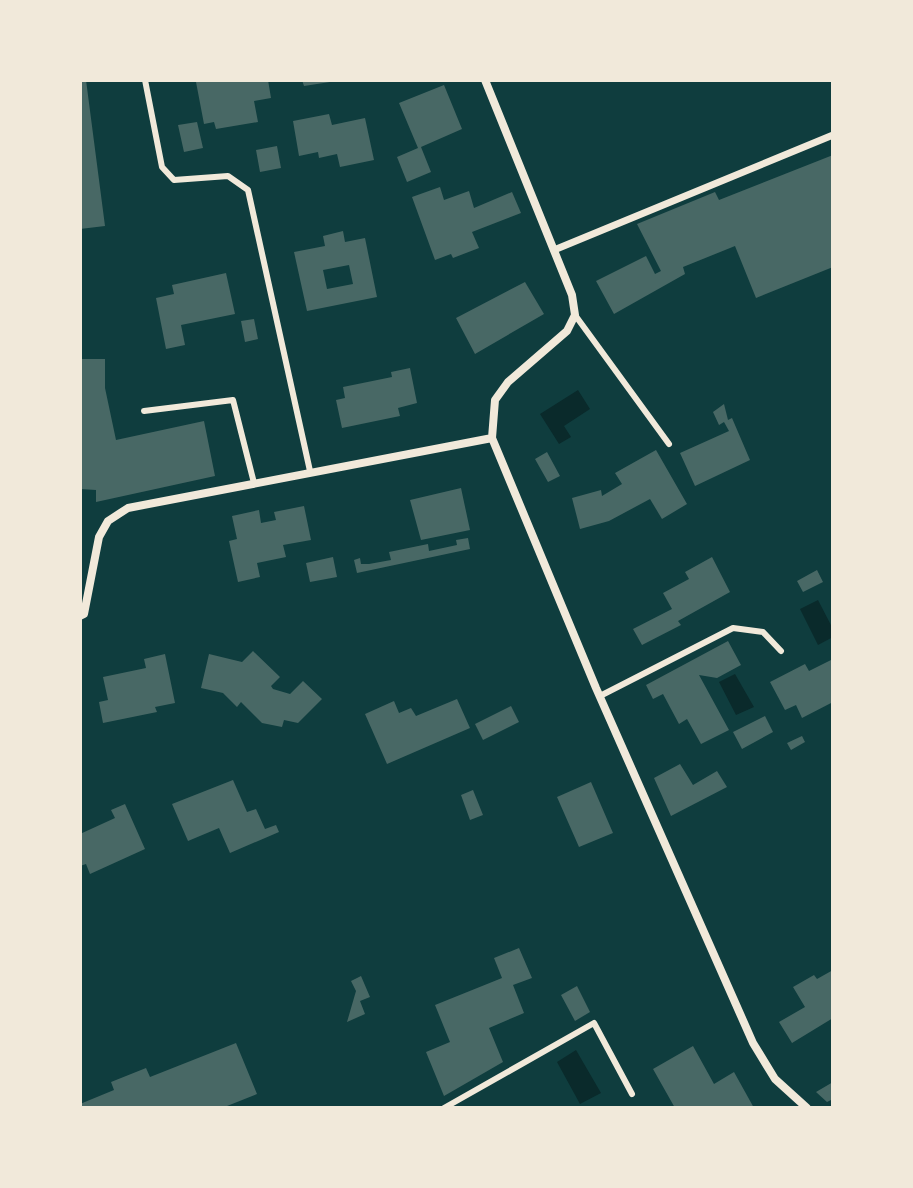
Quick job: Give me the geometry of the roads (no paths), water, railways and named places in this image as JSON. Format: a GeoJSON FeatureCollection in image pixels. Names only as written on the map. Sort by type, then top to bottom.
{"type":"FeatureCollection","features":[{"type":"Feature","properties":{"kind":"street"},"geometry":{"type":"LineString","coordinates":[[485,80],[572,295],[575,315],[567,331],[508,382],[495,400],[492,438],[600,696],[753,1043],[775,1079],[807,1108]]}},
{"type":"Feature","properties":{"kind":"street"},"geometry":{"type":"LineString","coordinates":[[554,250],[833,135]]}},
{"type":"Feature","properties":{"kind":"street"},"geometry":{"type":"LineString","coordinates":[[80,616],[84,614],[99,537],[108,521],[128,508],[492,438]]}},
{"type":"Feature","properties":{"kind":"lane"},"geometry":{"type":"LineString","coordinates":[[145,80],[162,167],[174,180],[228,176],[248,190],[310,471]]}},
{"type":"Feature","properties":{"kind":"lane"},"geometry":{"type":"LineString","coordinates":[[575,315],[669,444]]}},
{"type":"Feature","properties":{"kind":"lane"},"geometry":{"type":"LineString","coordinates":[[144,411],[233,400],[254,483]]}},
{"type":"Feature","properties":{"kind":"lane"},"geometry":{"type":"LineString","coordinates":[[600,696],[733,628],[763,632],[781,651]]}},
{"type":"Feature","properties":{"kind":"lane"},"geometry":{"type":"LineString","coordinates":[[444,1108],[594,1023],[632,1094]]}},
{"type":"Feature","properties":{"kind":"water"},"geometry":{"type":"Polygon","coordinates":[[[578,390],[590,409],[564,426],[571,437],[559,444],[540,414],[578,390]]]}},
{"type":"Feature","properties":{"kind":"water"},"geometry":{"type":"Polygon","coordinates":[[[818,600],[833,629],[833,637],[818,645],[800,609],[818,600]]]}},
{"type":"Feature","properties":{"kind":"water"},"geometry":{"type":"Polygon","coordinates":[[[735,674],[754,707],[736,715],[719,682],[735,674]]]}},
{"type":"Feature","properties":{"kind":"water"},"geometry":{"type":"Polygon","coordinates":[[[576,1050],[601,1093],[580,1104],[557,1062],[576,1050]]]}}]}
